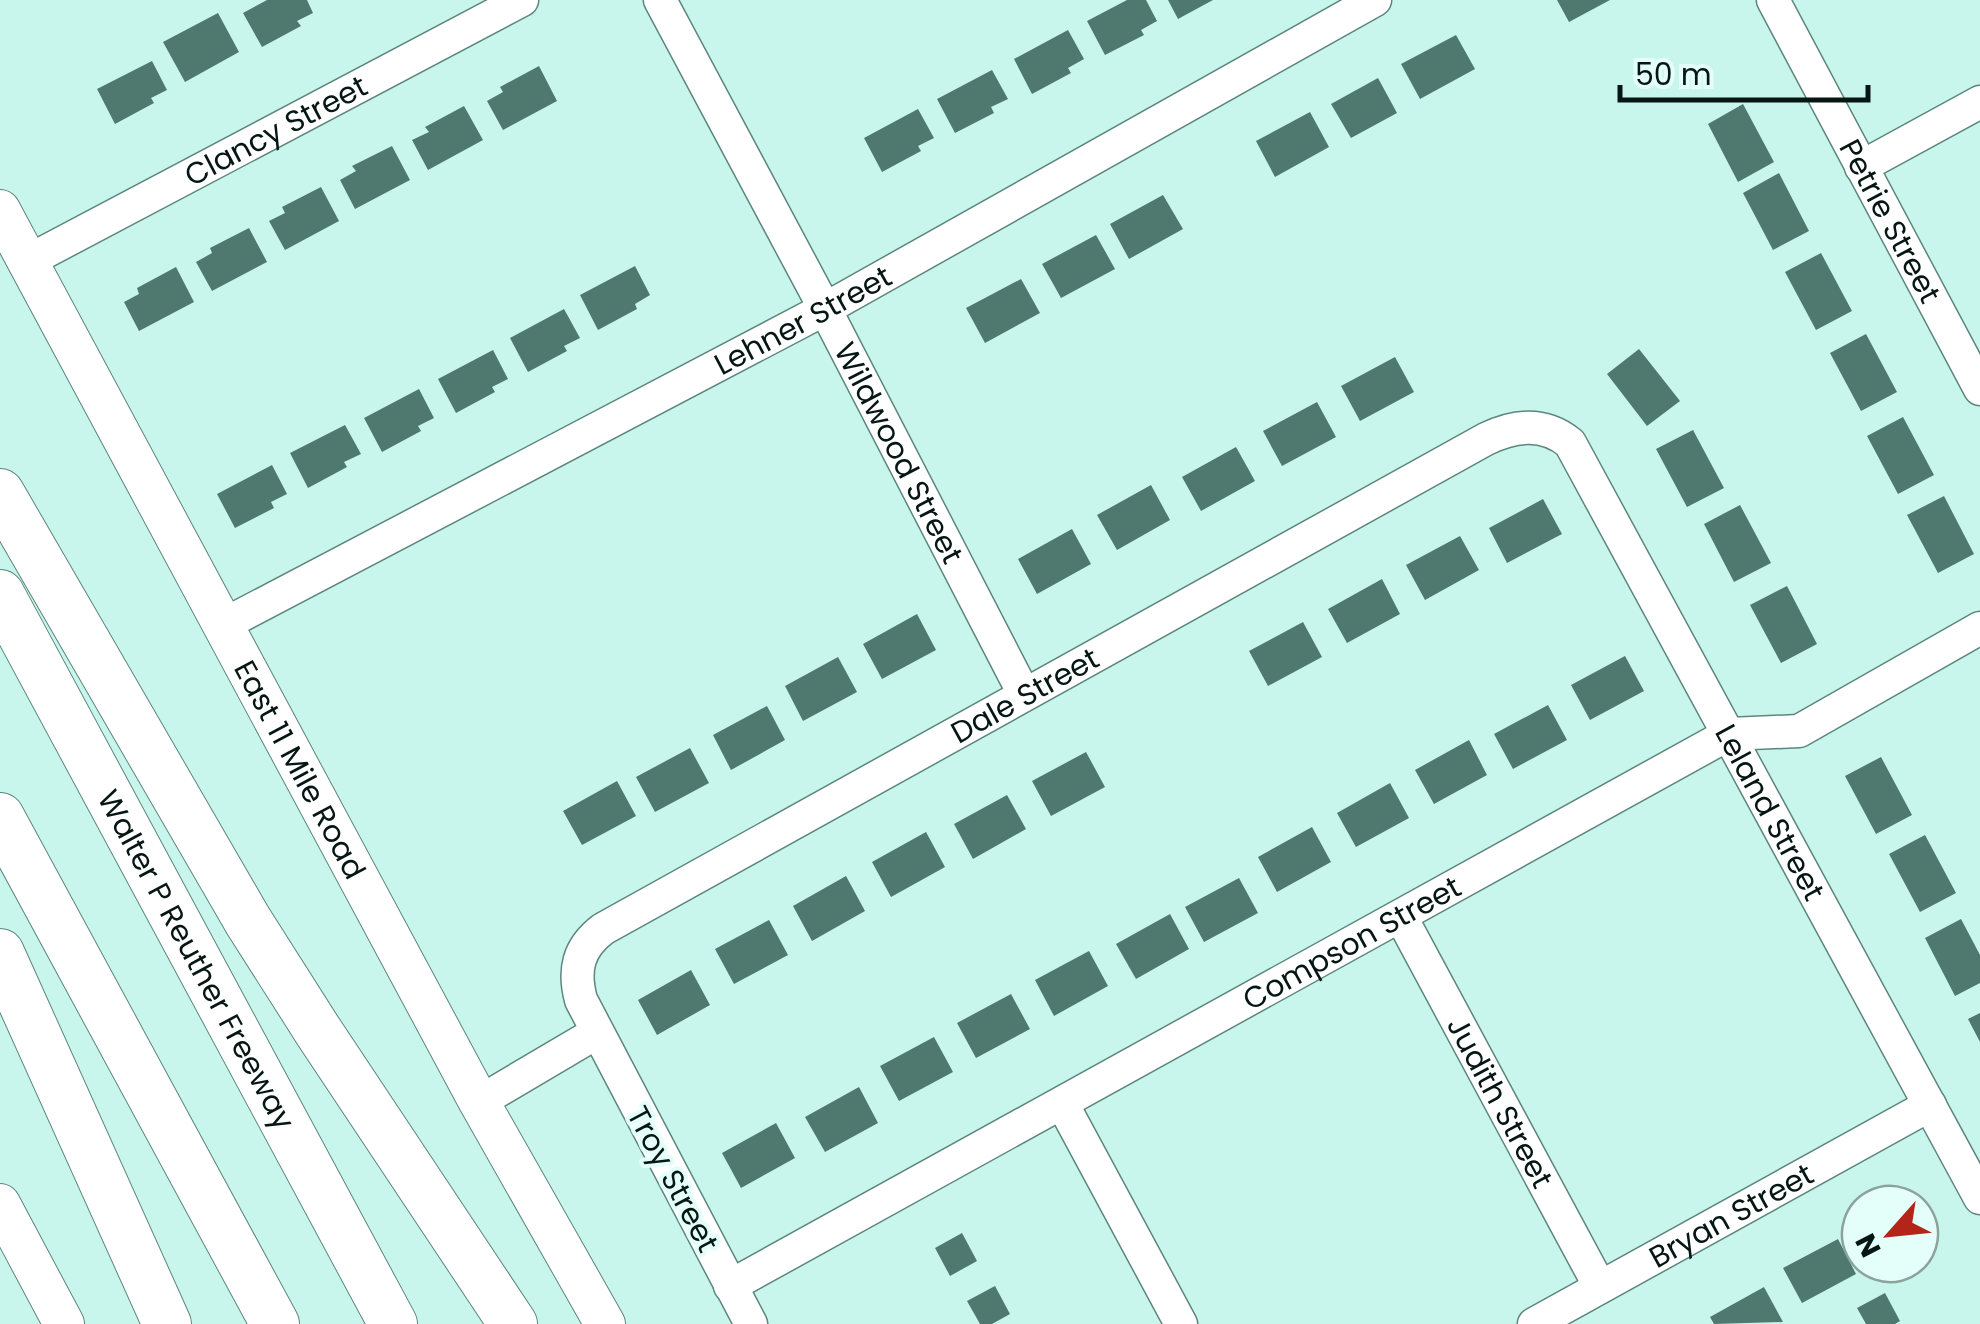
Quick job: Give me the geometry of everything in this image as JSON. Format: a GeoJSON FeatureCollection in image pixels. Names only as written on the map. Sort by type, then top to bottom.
{"type":"FeatureCollection","features":[{"type":"Feature","properties":{"kind":"highway"},"geometry":{"type":"LineString","coordinates":[[0,494],[248,921],[513,1324]]}},
{"type":"Feature","properties":{"kind":"highway","name":"Walter P Reuther Freeway"},"geometry":{"type":"LineString","coordinates":[[0,594],[393,1324]]}},
{"type":"Feature","properties":{"kind":"highway"},"geometry":{"type":"LineString","coordinates":[[0,817],[274,1324]]}},
{"type":"Feature","properties":{"kind":"highway"},"geometry":{"type":"LineString","coordinates":[[0,952],[168,1324]]}},
{"type":"Feature","properties":{"kind":"main road","name":"East 11 Mile Road"},"geometry":{"type":"LineString","coordinates":[[0,210],[479,1102],[606,1324]]}},
{"type":"Feature","properties":{"kind":"main road"},"geometry":{"type":"LineString","coordinates":[[0,1204],[64,1324]]}},
{"type":"Feature","properties":{"kind":"street","name":"Clancy Street"},"geometry":{"type":"LineString","coordinates":[[28,261],[522,0]]}},
{"type":"Feature","properties":{"kind":"street","name":"Wildwood Street"},"geometry":{"type":"LineString","coordinates":[[660,0],[1024,694]]}},
{"type":"Feature","properties":{"kind":"street","name":"Lehner Street"},"geometry":{"type":"LineString","coordinates":[[222,626],[825,309],[1375,0]]}},
{"type":"Feature","properties":{"kind":"street","name":"Petrie Street"},"geometry":{"type":"LineString","coordinates":[[1773,0],[1980,390]]}},
{"type":"Feature","properties":{"kind":"street"},"geometry":{"type":"LineString","coordinates":[[1862,168],[1980,102]]}},
{"type":"Feature","properties":{"kind":"street","name":"Dale Street"},"geometry":{"type":"LineString","coordinates":[[596,1033],[576,981],[578,958],[587,941],[603,928],[1504,431],[1555,431]]}},
{"type":"Feature","properties":{"kind":"street","name":"Leland Street"},"geometry":{"type":"LineString","coordinates":[[1555,431],[1570,443],[1980,1198]]}},
{"type":"Feature","properties":{"kind":"street","name":"Compson Street"},"geometry":{"type":"LineString","coordinates":[[730,1286],[1729,734],[1800,731],[1980,628]]}},
{"type":"Feature","properties":{"kind":"street","name":"Judith Street"},"geometry":{"type":"LineString","coordinates":[[1402,917],[1600,1287]]}},
{"type":"Feature","properties":{"kind":"street"},"geometry":{"type":"LineString","coordinates":[[479,1102],[596,1033]]}},
{"type":"Feature","properties":{"kind":"street","name":"Troy Street"},"geometry":{"type":"LineString","coordinates":[[596,1033],[751,1324]]}},
{"type":"Feature","properties":{"kind":"street","name":"Bryan Street"},"geometry":{"type":"LineString","coordinates":[[1534,1324],[1930,1104]]}},
{"type":"Feature","properties":{"kind":"street"},"geometry":{"type":"LineString","coordinates":[[1063,1105],[1180,1324]]}},
{"type":"Feature","properties":{"kind":"building"},"geometry":{"type":"Polygon","coordinates":[[[267,0],[307,0],[313,13],[297,21],[301,26],[262,47],[243,13],[267,0]]]}},
{"type":"Feature","properties":{"kind":"building"},"geometry":{"type":"Polygon","coordinates":[[[1127,0],[1146,0],[1157,21],[1141,30],[1144,35],[1105,55],[1087,21],[1127,0]]]}},
{"type":"Feature","properties":{"kind":"building"},"geometry":{"type":"Polygon","coordinates":[[[1168,0],[1213,0],[1178,19],[1168,0]]]}},
{"type":"Feature","properties":{"kind":"building"},"geometry":{"type":"Polygon","coordinates":[[[1557,0],[1610,0],[1569,22],[1557,0]]]}},
{"type":"Feature","properties":{"kind":"building"},"geometry":{"type":"Polygon","coordinates":[[[218,13],[239,52],[185,82],[163,42],[218,13]]]}},
{"type":"Feature","properties":{"kind":"building"},"geometry":{"type":"Polygon","coordinates":[[[1068,30],[1084,59],[1068,68],[1071,73],[1032,94],[1014,59],[1068,30]]]}},
{"type":"Feature","properties":{"kind":"building"},"geometry":{"type":"Polygon","coordinates":[[[1456,35],[1475,69],[1420,99],[1401,64],[1456,35]]]}},
{"type":"Feature","properties":{"kind":"building"},"geometry":{"type":"Polygon","coordinates":[[[152,61],[167,90],[151,98],[154,103],[115,124],[97,89],[152,61]]]}},
{"type":"Feature","properties":{"kind":"building"},"geometry":{"type":"Polygon","coordinates":[[[539,66],[557,101],[503,130],[487,101],[503,92],[500,87],[539,66]]]}},
{"type":"Feature","properties":{"kind":"building"},"geometry":{"type":"Polygon","coordinates":[[[992,70],[1008,99],[991,107],[994,113],[955,133],[937,99],[992,70]]]}},
{"type":"Feature","properties":{"kind":"building"},"geometry":{"type":"Polygon","coordinates":[[[1378,78],[1397,113],[1351,138],[1331,104],[1378,78]]]}},
{"type":"Feature","properties":{"kind":"building"},"geometry":{"type":"Polygon","coordinates":[[[1743,104],[1774,162],[1738,182],[1708,124],[1743,104]]]}},
{"type":"Feature","properties":{"kind":"building"},"geometry":{"type":"Polygon","coordinates":[[[464,106],[483,140],[428,170],[412,140],[429,132],[425,127],[464,106]]]}},
{"type":"Feature","properties":{"kind":"building"},"geometry":{"type":"Polygon","coordinates":[[[918,109],[934,138],[918,146],[921,151],[882,172],[864,138],[918,109]]]}},
{"type":"Feature","properties":{"kind":"building"},"geometry":{"type":"Polygon","coordinates":[[[1310,112],[1329,147],[1275,177],[1256,141],[1310,112]]]}},
{"type":"Feature","properties":{"kind":"building"},"geometry":{"type":"Polygon","coordinates":[[[392,146],[410,180],[355,209],[340,180],[356,171],[352,166],[392,146]]]}},
{"type":"Feature","properties":{"kind":"building"},"geometry":{"type":"Polygon","coordinates":[[[1779,173],[1809,231],[1773,250],[1743,193],[1779,173]]]}},
{"type":"Feature","properties":{"kind":"building"},"geometry":{"type":"Polygon","coordinates":[[[321,187],[339,221],[285,250],[269,221],[285,213],[282,207],[321,187]]]}},
{"type":"Feature","properties":{"kind":"building"},"geometry":{"type":"Polygon","coordinates":[[[1163,195],[1183,229],[1129,259],[1110,224],[1163,195]]]}},
{"type":"Feature","properties":{"kind":"building"},"geometry":{"type":"Polygon","coordinates":[[[249,228],[267,262],[212,291],[196,262],[212,253],[210,248],[249,228]]]}},
{"type":"Feature","properties":{"kind":"building"},"geometry":{"type":"Polygon","coordinates":[[[1096,235],[1115,269],[1061,298],[1042,264],[1096,235]]]}},
{"type":"Feature","properties":{"kind":"building"},"geometry":{"type":"Polygon","coordinates":[[[1821,253],[1852,311],[1816,330],[1785,272],[1821,253]]]}},
{"type":"Feature","properties":{"kind":"building"},"geometry":{"type":"Polygon","coordinates":[[[635,266],[650,295],[635,304],[637,309],[598,330],[580,295],[635,266]]]}},
{"type":"Feature","properties":{"kind":"building"},"geometry":{"type":"Polygon","coordinates":[[[176,267],[194,302],[139,331],[124,302],[139,294],[137,288],[176,267]]]}},
{"type":"Feature","properties":{"kind":"building"},"geometry":{"type":"Polygon","coordinates":[[[1021,279],[1040,313],[985,343],[966,308],[1021,279]]]}},
{"type":"Feature","properties":{"kind":"building"},"geometry":{"type":"Polygon","coordinates":[[[564,309],[580,338],[564,346],[567,351],[528,372],[510,338],[564,309]]]}},
{"type":"Feature","properties":{"kind":"building"},"geometry":{"type":"Polygon","coordinates":[[[1866,334],[1897,392],[1861,411],[1830,353],[1866,334]]]}},
{"type":"Feature","properties":{"kind":"building"},"geometry":{"type":"Polygon","coordinates":[[[1639,349],[1680,401],[1647,426],[1607,374],[1639,349]]]}},
{"type":"Feature","properties":{"kind":"building"},"geometry":{"type":"Polygon","coordinates":[[[493,350],[508,379],[492,387],[495,392],[456,413],[438,379],[493,350]]]}},
{"type":"Feature","properties":{"kind":"building"},"geometry":{"type":"Polygon","coordinates":[[[1395,357],[1414,392],[1360,421],[1341,386],[1395,357]]]}},
{"type":"Feature","properties":{"kind":"building"},"geometry":{"type":"Polygon","coordinates":[[[419,389],[434,418],[418,426],[421,431],[382,452],[364,418],[419,389]]]}},
{"type":"Feature","properties":{"kind":"building"},"geometry":{"type":"Polygon","coordinates":[[[1317,402],[1336,437],[1282,466],[1263,431],[1317,402]]]}},
{"type":"Feature","properties":{"kind":"building"},"geometry":{"type":"Polygon","coordinates":[[[1903,417],[1934,475],[1898,494],[1867,436],[1903,417]]]}},
{"type":"Feature","properties":{"kind":"building"},"geometry":{"type":"Polygon","coordinates":[[[345,425],[361,454],[344,462],[347,467],[308,488],[290,453],[345,425]]]}},
{"type":"Feature","properties":{"kind":"building"},"geometry":{"type":"Polygon","coordinates":[[[1693,430],[1724,488],[1687,507],[1656,449],[1693,430]]]}},
{"type":"Feature","properties":{"kind":"building"},"geometry":{"type":"Polygon","coordinates":[[[1236,447],[1255,481],[1201,511],[1182,477],[1236,447]]]}},
{"type":"Feature","properties":{"kind":"building"},"geometry":{"type":"Polygon","coordinates":[[[272,465],[287,494],[271,502],[274,508],[235,528],[217,494],[272,465]]]}},
{"type":"Feature","properties":{"kind":"building"},"geometry":{"type":"Polygon","coordinates":[[[1151,485],[1170,520],[1117,550],[1097,515],[1151,485]]]}},
{"type":"Feature","properties":{"kind":"building"},"geometry":{"type":"Polygon","coordinates":[[[1944,496],[1974,554],[1938,573],[1907,515],[1944,496]]]}},
{"type":"Feature","properties":{"kind":"building"},"geometry":{"type":"Polygon","coordinates":[[[1543,499],[1562,534],[1507,563],[1489,528],[1543,499]]]}},
{"type":"Feature","properties":{"kind":"building"},"geometry":{"type":"Polygon","coordinates":[[[1740,505],[1771,563],[1734,582],[1704,524],[1740,505]]]}},
{"type":"Feature","properties":{"kind":"building"},"geometry":{"type":"Polygon","coordinates":[[[1072,529],[1091,564],[1037,594],[1018,559],[1072,529]]]}},
{"type":"Feature","properties":{"kind":"building"},"geometry":{"type":"Polygon","coordinates":[[[1460,536],[1479,570],[1425,600],[1406,565],[1460,536]]]}},
{"type":"Feature","properties":{"kind":"building"},"geometry":{"type":"Polygon","coordinates":[[[1382,579],[1400,614],[1347,643],[1328,609],[1382,579]]]}},
{"type":"Feature","properties":{"kind":"building"},"geometry":{"type":"Polygon","coordinates":[[[1787,586],[1817,644],[1781,663],[1750,605],[1787,586]]]}},
{"type":"Feature","properties":{"kind":"building"},"geometry":{"type":"Polygon","coordinates":[[[917,614],[936,650],[882,679],[863,644],[917,614]]]}},
{"type":"Feature","properties":{"kind":"building"},"geometry":{"type":"Polygon","coordinates":[[[1303,622],[1322,657],[1268,686],[1249,651],[1303,622]]]}},
{"type":"Feature","properties":{"kind":"building"},"geometry":{"type":"Polygon","coordinates":[[[1625,656],[1644,691],[1590,720],[1571,685],[1625,656]]]}},
{"type":"Feature","properties":{"kind":"building"},"geometry":{"type":"Polygon","coordinates":[[[838,657],[857,692],[803,721],[785,686],[838,657]]]}},
{"type":"Feature","properties":{"kind":"building"},"geometry":{"type":"Polygon","coordinates":[[[1548,705],[1567,740],[1513,769],[1494,734],[1548,705]]]}},
{"type":"Feature","properties":{"kind":"building"},"geometry":{"type":"Polygon","coordinates":[[[767,706],[785,740],[731,770],[713,735],[767,706]]]}},
{"type":"Feature","properties":{"kind":"building"},"geometry":{"type":"Polygon","coordinates":[[[1469,740],[1487,775],[1434,804],[1415,770],[1469,740]]]}},
{"type":"Feature","properties":{"kind":"building"},"geometry":{"type":"Polygon","coordinates":[[[690,748],[709,783],[655,812],[636,777],[690,748]]]}},
{"type":"Feature","properties":{"kind":"building"},"geometry":{"type":"Polygon","coordinates":[[[1086,752],[1105,787],[1051,816],[1032,781],[1086,752]]]}},
{"type":"Feature","properties":{"kind":"building"},"geometry":{"type":"Polygon","coordinates":[[[1881,757],[1912,815],[1876,834],[1845,776],[1881,757]]]}},
{"type":"Feature","properties":{"kind":"building"},"geometry":{"type":"Polygon","coordinates":[[[617,781],[636,816],[582,845],[563,811],[617,781]]]}},
{"type":"Feature","properties":{"kind":"building"},"geometry":{"type":"Polygon","coordinates":[[[1390,783],[1409,818],[1356,847],[1337,813],[1390,783]]]}},
{"type":"Feature","properties":{"kind":"building"},"geometry":{"type":"Polygon","coordinates":[[[1007,795],[1026,829],[973,859],[954,824],[1007,795]]]}},
{"type":"Feature","properties":{"kind":"building"},"geometry":{"type":"Polygon","coordinates":[[[1312,827],[1331,862],[1277,892],[1258,857],[1312,827]]]}},
{"type":"Feature","properties":{"kind":"building"},"geometry":{"type":"Polygon","coordinates":[[[926,832],[945,867],[891,897],[872,862],[926,832]]]}},
{"type":"Feature","properties":{"kind":"building"},"geometry":{"type":"Polygon","coordinates":[[[1925,835],[1956,893],[1920,912],[1889,854],[1925,835]]]}},
{"type":"Feature","properties":{"kind":"building"},"geometry":{"type":"Polygon","coordinates":[[[846,876],[865,911],[812,941],[793,906],[846,876]]]}},
{"type":"Feature","properties":{"kind":"building"},"geometry":{"type":"Polygon","coordinates":[[[1239,878],[1258,913],[1204,942],[1185,907],[1239,878]]]}},
{"type":"Feature","properties":{"kind":"building"},"geometry":{"type":"Polygon","coordinates":[[[1170,914],[1189,949],[1136,979],[1116,944],[1170,914]]]}},
{"type":"Feature","properties":{"kind":"building"},"geometry":{"type":"Polygon","coordinates":[[[1961,919],[1980,955],[1980,983],[1955,996],[1925,938],[1961,919]]]}},
{"type":"Feature","properties":{"kind":"building"},"geometry":{"type":"Polygon","coordinates":[[[769,920],[788,955],[734,984],[715,949],[769,920]]]}},
{"type":"Feature","properties":{"kind":"building"},"geometry":{"type":"Polygon","coordinates":[[[1089,951],[1108,986],[1054,1016],[1035,980],[1089,951]]]}},
{"type":"Feature","properties":{"kind":"building"},"geometry":{"type":"Polygon","coordinates":[[[691,970],[710,1005],[657,1035],[638,1000],[691,970]]]}},
{"type":"Feature","properties":{"kind":"building"},"geometry":{"type":"Polygon","coordinates":[[[1011,994],[1030,1029],[976,1058],[957,1023],[1011,994]]]}},
{"type":"Feature","properties":{"kind":"building"},"geometry":{"type":"Polygon","coordinates":[[[1980,1013],[1980,1042],[1968,1019],[1980,1013]]]}},
{"type":"Feature","properties":{"kind":"building"},"geometry":{"type":"Polygon","coordinates":[[[934,1037],[953,1072],[899,1101],[880,1066],[934,1037]]]}},
{"type":"Feature","properties":{"kind":"building"},"geometry":{"type":"Polygon","coordinates":[[[859,1087],[878,1123],[825,1152],[805,1117],[859,1087]]]}},
{"type":"Feature","properties":{"kind":"building"},"geometry":{"type":"Polygon","coordinates":[[[776,1123],[795,1158],[741,1188],[722,1153],[776,1123]]]}},
{"type":"Feature","properties":{"kind":"building"},"geometry":{"type":"Polygon","coordinates":[[[962,1233],[977,1261],[950,1276],[935,1248],[962,1233]]]}},
{"type":"Feature","properties":{"kind":"building"},"geometry":{"type":"Polygon","coordinates":[[[1838,1239],[1840,1243],[1840,1283],[1802,1303],[1783,1268],[1838,1239]]]}},
{"type":"Feature","properties":{"kind":"building"},"geometry":{"type":"Polygon","coordinates":[[[995,1286],[1010,1314],[992,1324],[980,1324],[967,1301],[995,1286]]]}},
{"type":"Feature","properties":{"kind":"building"},"geometry":{"type":"Polygon","coordinates":[[[1764,1287],[1783,1322],[1714,1324],[1710,1317],[1764,1287]]]}},
{"type":"Feature","properties":{"kind":"building"},"geometry":{"type":"Polygon","coordinates":[[[1885,1293],[1900,1321],[1866,1324],[1857,1308],[1885,1293]]]}}]}
